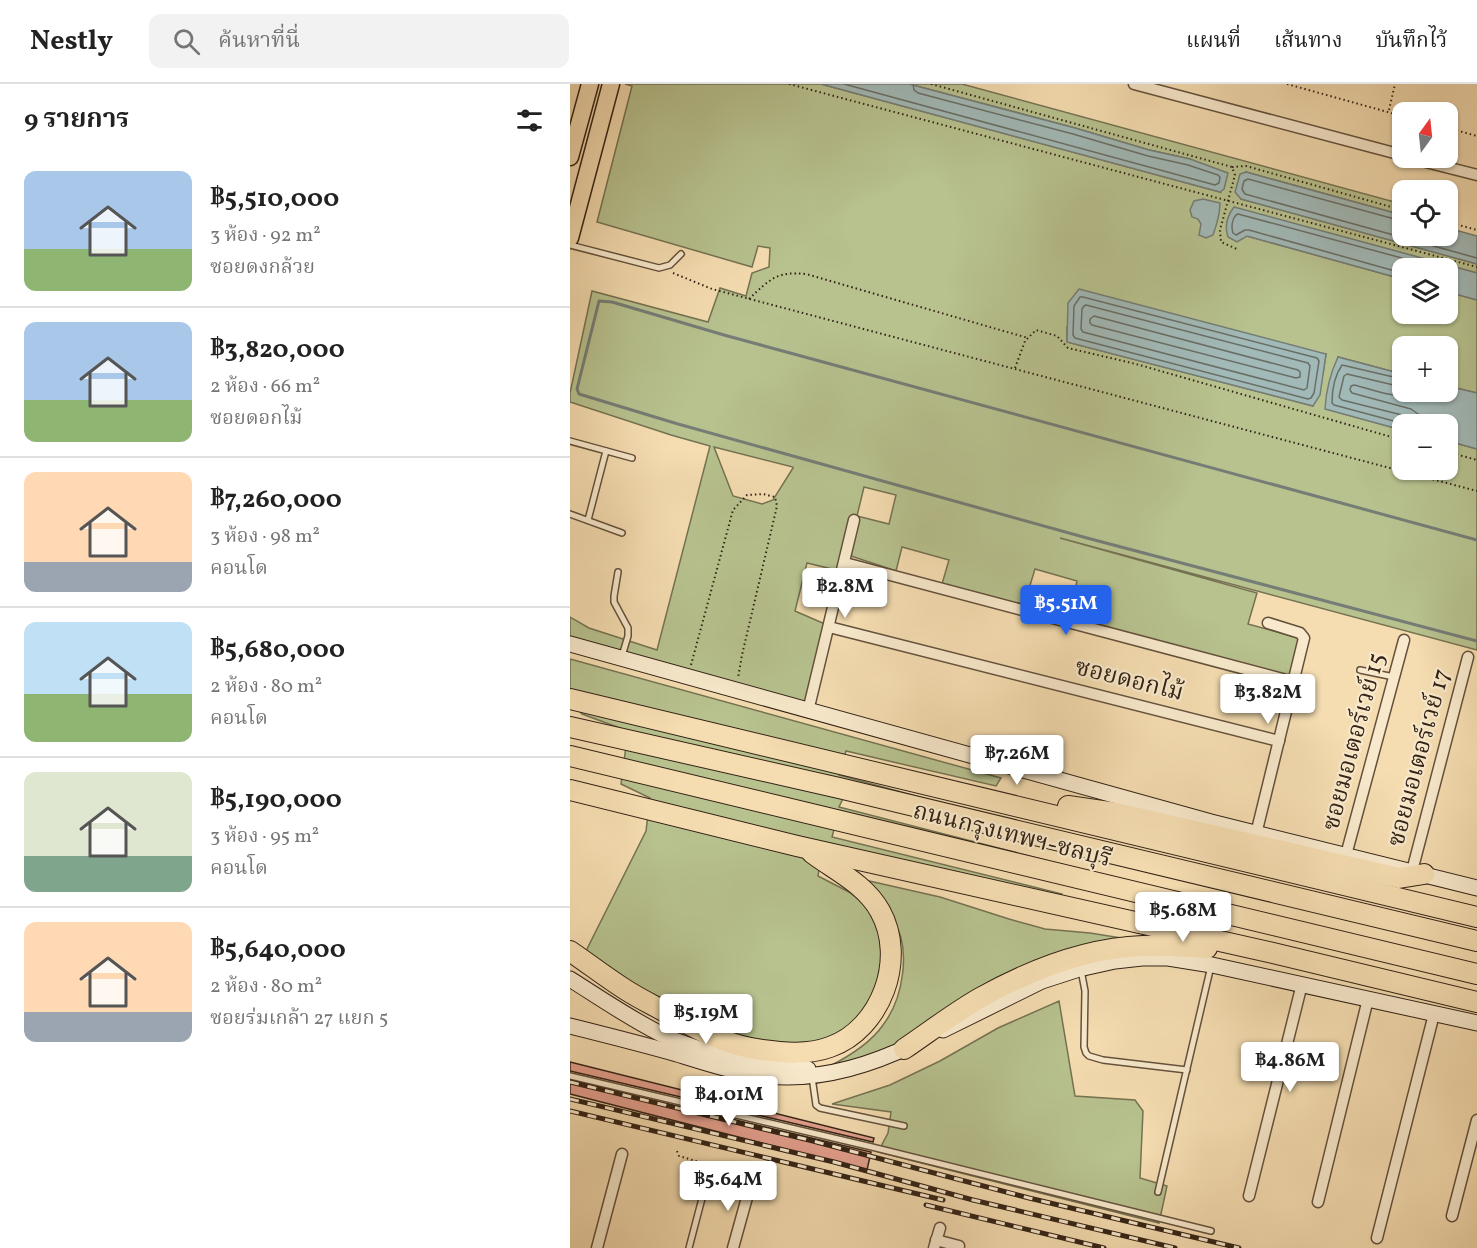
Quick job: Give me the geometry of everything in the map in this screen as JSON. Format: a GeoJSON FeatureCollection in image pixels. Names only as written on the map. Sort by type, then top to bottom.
{"type":"FeatureCollection","features":[{"type":"Feature","properties":{"kind":"highway"},"geometry":{"type":"LineString","coordinates":[[570,699],[1477,917]]}},
{"type":"Feature","properties":{"kind":"highway","name":"ถนนกรุงเทพฯ-ชลบุรี"},"geometry":{"type":"LineString","coordinates":[[570,727],[839,788],[1477,941]]}},
{"type":"Feature","properties":{"kind":"highway","name":"ถนนกรุงเทพฯ-ชลบุรี"},"geometry":{"type":"LineString","coordinates":[[570,756],[1477,974]]}},
{"type":"Feature","properties":{"kind":"highway"},"geometry":{"type":"LineString","coordinates":[[570,790],[801,846],[1273,953],[1477,1002]]}},
{"type":"Feature","properties":{"kind":"highway"},"geometry":{"type":"LineString","coordinates":[[958,792],[1116,813],[1400,878],[1418,872]]}},
{"type":"Feature","properties":{"kind":"highway"},"geometry":{"type":"LineString","coordinates":[[1172,842],[1230,869],[1324,896],[1340,904],[1347,911]]}},
{"type":"Feature","properties":{"kind":"highway"},"geometry":{"type":"LineString","coordinates":[[570,951],[628,991],[699,1031],[759,1050],[800,1052],[832,1047],[852,1035],[877,1006],[885,990],[891,945],[880,912],[868,894],[839,871],[801,846]]}},
{"type":"Feature","properties":{"kind":"highway"},"geometry":{"type":"LineString","coordinates":[[904,1049],[978,999],[1037,969],[1076,957],[1113,949],[1150,946],[1273,953]]}},
{"type":"Feature","properties":{"kind":"main road"},"geometry":{"type":"LineString","coordinates":[[570,158],[590,84]]}},
{"type":"Feature","properties":{"kind":"main road"},"geometry":{"type":"LineString","coordinates":[[570,238],[611,84]]}},
{"type":"Feature","properties":{"kind":"main road"},"geometry":{"type":"LineString","coordinates":[[570,644],[1256,834],[1477,888]]}},
{"type":"Feature","properties":{"kind":"main road"},"geometry":{"type":"LineString","coordinates":[[570,1026],[748,1074],[779,1077],[812,1076],[836,1072],[877,1060],[904,1049],[1042,981],[1081,968],[1142,958],[1168,958],[1211,965],[1477,1023]]}},
{"type":"Feature","properties":{"kind":"main road"},"geometry":{"type":"LineString","coordinates":[[570,979],[661,1034],[692,1046],[726,1056],[782,1066],[836,1072]]}},
{"type":"Feature","properties":{"kind":"street"},"geometry":{"type":"LineString","coordinates":[[1134,84],[1392,152]]}},
{"type":"Feature","properties":{"kind":"street"},"geometry":{"type":"LineString","coordinates":[[1449,168],[1477,175]]}},
{"type":"Feature","properties":{"kind":"street"},"geometry":{"type":"LineString","coordinates":[[808,711],[854,520]]}},
{"type":"Feature","properties":{"kind":"street"},"geometry":{"type":"LineString","coordinates":[[844,563],[1294,682]]}},
{"type":"Feature","properties":{"kind":"street"},"geometry":{"type":"LineString","coordinates":[[1256,834],[1304,642],[1304,635],[1268,623]]}},
{"type":"Feature","properties":{"kind":"street","name":"ซอยดอกไม้"},"geometry":{"type":"LineString","coordinates":[[829,627],[1279,741]]}},
{"type":"Feature","properties":{"kind":"street","name":"ซอยมอเตอร์เวย์ 15"},"geometry":{"type":"LineString","coordinates":[[1346,855],[1404,640]]}},
{"type":"Feature","properties":{"kind":"street","name":"ซอยมอเตอร์เวย์ 17"},"geometry":{"type":"LineString","coordinates":[[1418,872],[1468,657]]}},
{"type":"Feature","properties":{"kind":"street"},"geometry":{"type":"LineString","coordinates":[[1249,1196],[1302,984]]}},
{"type":"Feature","properties":{"kind":"street"},"geometry":{"type":"LineString","coordinates":[[1318,1202],[1368,999]]}},
{"type":"Feature","properties":{"kind":"street"},"geometry":{"type":"LineString","coordinates":[[1377,1238],[1434,1014]]}},
{"type":"Feature","properties":{"kind":"street"},"geometry":{"type":"LineString","coordinates":[[1452,1216],[1475,1135],[1477,1120]]}},
{"type":"Feature","properties":{"kind":"street"},"geometry":{"type":"LineString","coordinates":[[597,1248],[622,1154]]}},
{"type":"Feature","properties":{"kind":"street"},"geometry":{"type":"LineString","coordinates":[[733,1248],[750,1182]]}},
{"type":"Feature","properties":{"kind":"street"},"geometry":{"type":"LineString","coordinates":[[940,1228],[935,1244],[959,1246]]}},
{"type":"Feature","properties":{"kind":"lane"},"geometry":{"type":"LineString","coordinates":[[570,245],[659,268],[670,265],[681,254]]}},
{"type":"Feature","properties":{"kind":"lane"},"geometry":{"type":"LineString","coordinates":[[570,441],[632,458]]}},
{"type":"Feature","properties":{"kind":"lane"},"geometry":{"type":"LineString","coordinates":[[588,520],[606,451]]}},
{"type":"Feature","properties":{"kind":"lane"},"geometry":{"type":"LineString","coordinates":[[570,514],[622,533]]}},
{"type":"Feature","properties":{"kind":"lane"},"geometry":{"type":"LineString","coordinates":[[618,572],[614,602],[628,628],[628,636],[621,658]]}},
{"type":"Feature","properties":{"kind":"lane"},"geometry":{"type":"LineString","coordinates":[[1360,670],[1394,677]]}},
{"type":"Feature","properties":{"kind":"lane"},"geometry":{"type":"LineString","coordinates":[[1158,1192],[1211,965]]}},
{"type":"Feature","properties":{"kind":"lane"},"geometry":{"type":"LineString","coordinates":[[1081,968],[1085,991],[1084,1047],[1089,1056],[1103,1060],[1187,1070]]}},
{"type":"Feature","properties":{"kind":"lane"},"geometry":{"type":"LineString","coordinates":[[570,1076],[861,1144],[1211,1231]]}},
{"type":"Feature","properties":{"kind":"lane"},"geometry":{"type":"LineString","coordinates":[[812,1076],[814,1097],[816,1105],[820,1108],[904,1126]]}},
{"type":"Feature","properties":{"kind":"lane"},"geometry":{"type":"LineString","coordinates":[[689,1248],[705,1187]]}},
{"type":"Feature","properties":{"kind":"path"},"geometry":{"type":"LineString","coordinates":[[789,84],[1477,267]]}},
{"type":"Feature","properties":{"kind":"path"},"geometry":{"type":"LineString","coordinates":[[931,84],[1232,167],[1245,166],[1392,207]]}},
{"type":"Feature","properties":{"kind":"path"},"geometry":{"type":"LineString","coordinates":[[1287,84],[1392,113]]}},
{"type":"Feature","properties":{"kind":"path"},"geometry":{"type":"LineString","coordinates":[[1389,112],[1395,84]]}},
{"type":"Feature","properties":{"kind":"path"},"geometry":{"type":"LineString","coordinates":[[1458,131],[1477,136]]}},
{"type":"Feature","properties":{"kind":"path"},"geometry":{"type":"LineString","coordinates":[[1232,167],[1235,175],[1220,230],[1221,242],[1239,250]]}},
{"type":"Feature","properties":{"kind":"path"},"geometry":{"type":"LineString","coordinates":[[1458,225],[1477,230]]}},
{"type":"Feature","properties":{"kind":"path"},"geometry":{"type":"LineString","coordinates":[[659,268],[712,289],[1477,492]]}},
{"type":"Feature","properties":{"kind":"path"},"geometry":{"type":"LineString","coordinates":[[749,299],[767,282],[788,273],[806,274],[1028,338]]}},
{"type":"Feature","properties":{"kind":"path"},"geometry":{"type":"LineString","coordinates":[[1015,369],[1025,341],[1036,330],[1056,336],[1068,348],[1136,364],[1392,437]]}},
{"type":"Feature","properties":{"kind":"path"},"geometry":{"type":"LineString","coordinates":[[1458,455],[1477,460]]}},
{"type":"Feature","properties":{"kind":"path"},"geometry":{"type":"LineString","coordinates":[[688,677],[733,510],[747,495],[775,496],[777,506],[736,690]]}},
{"type":"Feature","properties":{"kind":"path"},"geometry":{"type":"LineString","coordinates":[[677,1151],[679,1156],[742,1173],[750,1178],[750,1182]]}},
{"type":"Feature","properties":{"kind":"green space"},"geometry":{"type":"Polygon","coordinates":[[[625,84],[821,84],[1220,192],[1190,159],[1149,150],[909,84],[962,84],[1392,201],[1392,212],[1246,172],[1241,199],[1392,241],[1392,246],[1412,246],[1455,258],[1421,258],[1306,227],[1247,236],[1392,276],[1392,324],[1458,324],[1458,295],[1477,300],[1477,393],[1458,388],[1458,336],[1392,336],[1392,371],[1338,357],[1326,409],[1392,427],[1392,480],[1458,480],[1458,444],[1477,449],[1477,650],[1060,538],[1257,593],[1248,624],[1299,638],[1290,676],[1069,617],[1077,581],[1035,569],[1024,605],[942,584],[949,560],[902,547],[896,571],[848,555],[844,572],[807,563],[795,611],[834,628],[807,706],[570,639],[570,617],[589,628],[657,650],[710,446],[570,402],[592,291],[708,322],[720,288],[746,296],[752,273],[769,267],[770,248],[758,246],[752,267],[597,222],[632,86],[625,84]],[[1067,327],[1067,342],[1313,406],[1326,354],[1067,327]],[[714,447],[733,496],[762,504],[773,500],[793,468],[793,467],[714,447]],[[864,487],[857,516],[889,524],[896,495],[864,487]]]}},
{"type":"Feature","properties":{"kind":"green space"},"geometry":{"type":"Polygon","coordinates":[[[1458,259],[1477,264],[1477,273],[1458,268],[1458,259]]]}},
{"type":"Feature","properties":{"kind":"green space"},"geometry":{"type":"Polygon","coordinates":[[[570,659],[1001,778],[996,786],[846,751],[839,775],[989,816],[849,786],[839,807],[1107,876],[838,814],[832,837],[1062,894],[1061,901],[823,844],[818,876],[849,892],[871,909],[880,923],[884,980],[863,1019],[810,1049],[714,1033],[584,955],[646,831],[650,798],[621,784],[628,731],[582,714],[570,701],[570,659]]]}},
{"type":"Feature","properties":{"kind":"green space"},"geometry":{"type":"Polygon","coordinates":[[[856,878],[940,897],[1045,929],[1147,942],[900,1047],[828,1067],[858,1049],[878,1032],[896,1002],[903,973],[899,931],[885,909],[856,878]]]}},
{"type":"Feature","properties":{"kind":"green space"},"geometry":{"type":"Polygon","coordinates":[[[1059,1001],[1075,1096],[1135,1100],[1143,1111],[1140,1178],[1167,1186],[1159,1223],[878,1152],[888,1133],[891,1112],[832,1104],[890,1085],[940,1061],[998,1028],[1059,1001]]]}},
{"type":"Feature","properties":{"kind":"water"},"geometry":{"type":"Polygon","coordinates":[[[821,84],[909,84],[1149,150],[1190,159],[1228,173],[1224,189],[1220,192],[821,84]]]}},
{"type":"Feature","properties":{"kind":"water"},"geometry":{"type":"Polygon","coordinates":[[[1246,172],[1392,212],[1392,241],[1241,199],[1235,192],[1240,174],[1246,172]]]}},
{"type":"Feature","properties":{"kind":"water"},"geometry":{"type":"Polygon","coordinates":[[[1203,199],[1220,203],[1213,235],[1206,238],[1199,235],[1201,224],[1198,219],[1192,217],[1190,210],[1194,201],[1203,199]]]}},
{"type":"Feature","properties":{"kind":"water"},"geometry":{"type":"Polygon","coordinates":[[[1234,207],[1422,258],[1392,258],[1392,276],[1247,236],[1237,242],[1228,237],[1226,225],[1234,207]]]}},
{"type":"Feature","properties":{"kind":"water"},"geometry":{"type":"Polygon","coordinates":[[[1458,231],[1477,236],[1477,264],[1412,246],[1458,246],[1458,231]]]}},
{"type":"Feature","properties":{"kind":"water"},"geometry":{"type":"Polygon","coordinates":[[[1458,268],[1477,273],[1477,300],[1458,295],[1458,268]]]}},
{"type":"Feature","properties":{"kind":"water"},"geometry":{"type":"Polygon","coordinates":[[[1079,289],[1326,354],[1320,395],[1313,406],[1067,342],[1068,303],[1079,289]]]}},
{"type":"Feature","properties":{"kind":"water"},"geometry":{"type":"Polygon","coordinates":[[[1338,357],[1392,371],[1392,402],[1458,402],[1458,388],[1477,393],[1477,449],[1458,444],[1458,414],[1392,414],[1392,427],[1325,409],[1326,395],[1338,357]]]}},
{"type":"Feature","properties":{"kind":"building"},"geometry":{"type":"Polygon","coordinates":[[[570,1062],[874,1138],[873,1142],[570,1071],[570,1062]]]}},
{"type":"Feature","properties":{"kind":"building"},"geometry":{"type":"Polygon","coordinates":[[[570,1081],[871,1152],[867,1170],[570,1094],[570,1081]]]}},
{"type":"Feature","properties":{"kind":"waterway"},"geometry":{"type":"LineString","coordinates":[[1477,540],[724,335],[612,302],[599,301],[577,389],[579,394],[678,424],[1087,538],[1477,641]]}},
{"type":"Feature","properties":{"kind":"railway"},"geometry":{"type":"LineString","coordinates":[[570,1082],[809,1140],[1029,1198],[1239,1248]]}},
{"type":"Feature","properties":{"kind":"railway"},"geometry":{"type":"LineString","coordinates":[[570,1099],[834,1162],[973,1200],[1175,1248]]}},
{"type":"Feature","properties":{"kind":"railway"},"geometry":{"type":"LineString","coordinates":[[570,1111],[943,1200]]}},
{"type":"Feature","properties":{"kind":"railway"},"geometry":{"type":"LineString","coordinates":[[926,1205],[1104,1248]]}}]}
